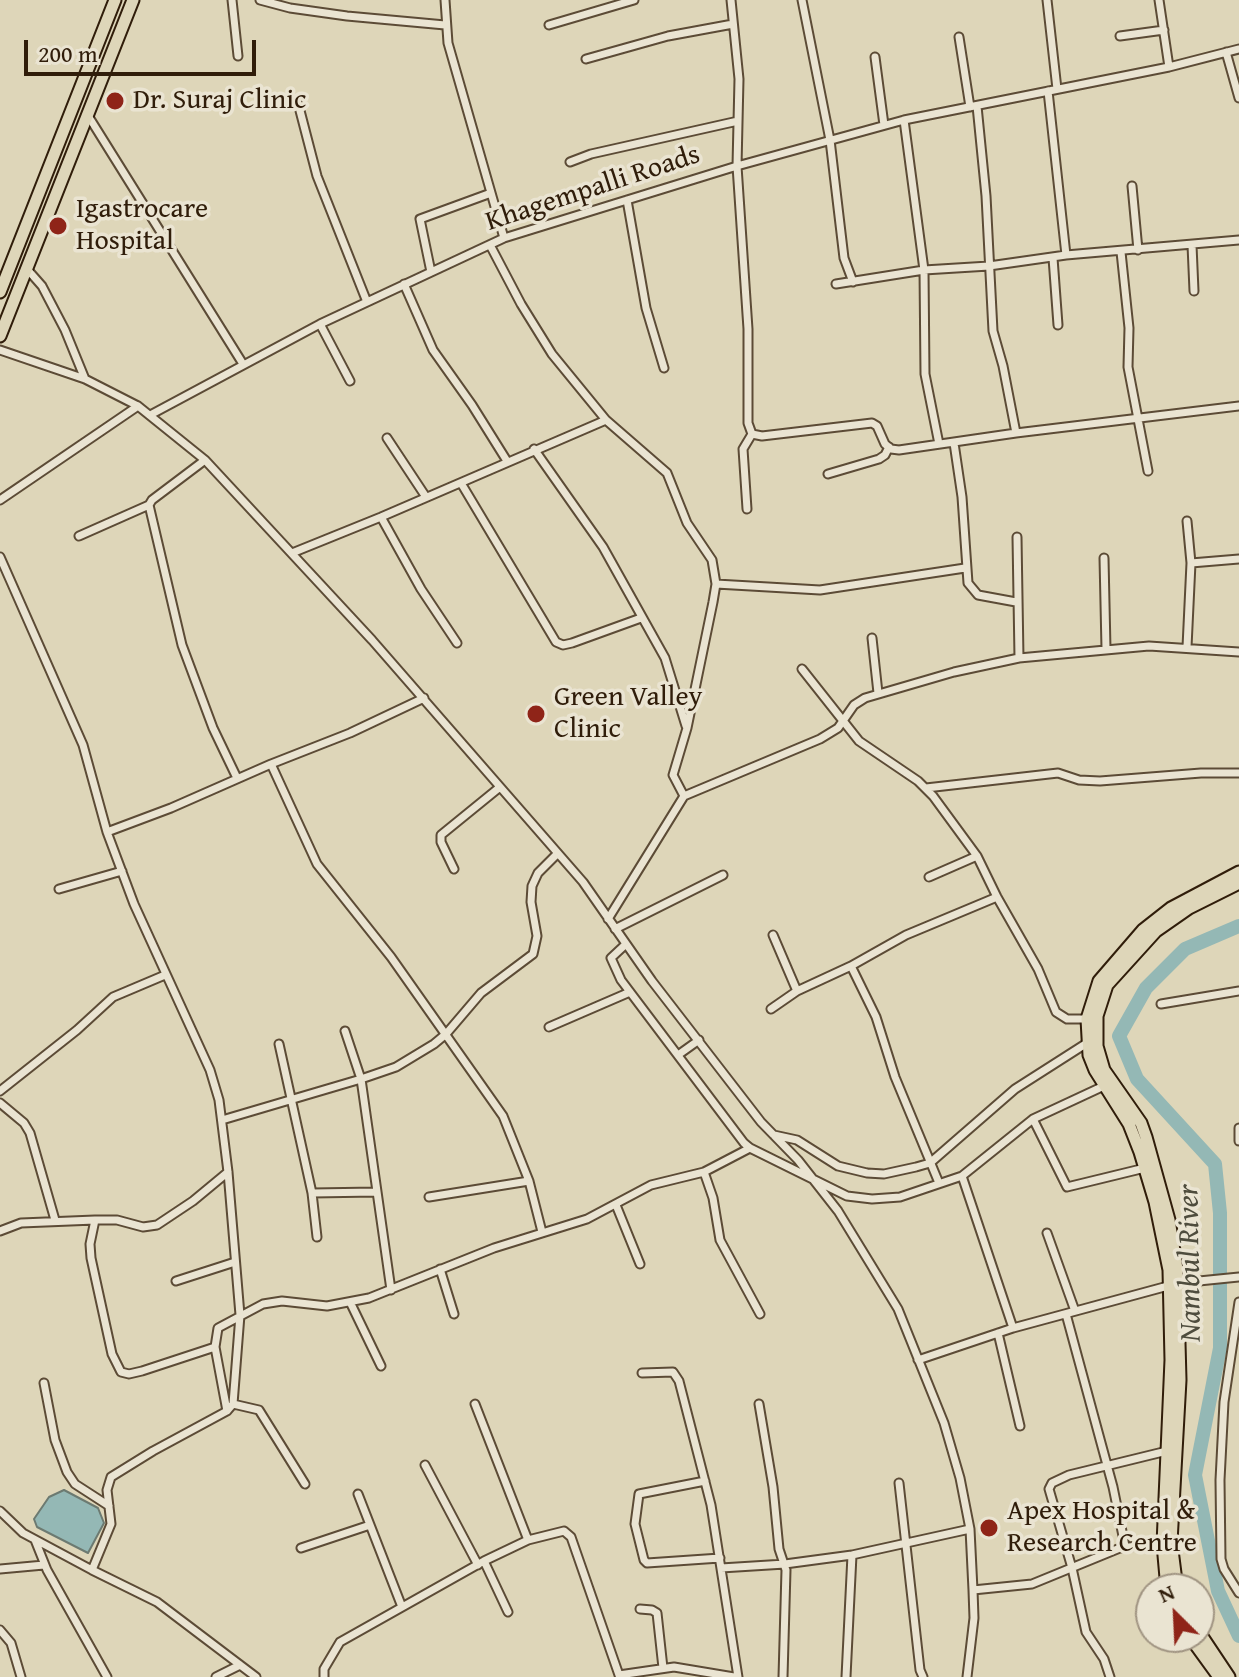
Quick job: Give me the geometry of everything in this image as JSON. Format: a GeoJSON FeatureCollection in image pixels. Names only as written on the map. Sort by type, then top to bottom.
{"type":"FeatureCollection","features":[{"type":"Feature","properties":{"kind":"highway"},"geometry":{"type":"LineString","coordinates":[[0,292],[115,0]]}},
{"type":"Feature","properties":{"kind":"highway"},"geometry":{"type":"LineString","coordinates":[[0,336],[133,0]]}},
{"type":"Feature","properties":{"kind":"highway"},"geometry":{"type":"LineString","coordinates":[[1167,1573],[1167,1451],[1174,1285],[1145,1168],[1129,1124],[1089,1055],[1087,1019],[1099,981],[1143,930],[1171,908],[1239,872]]}},
{"type":"Feature","properties":{"kind":"highway"},"geometry":{"type":"LineString","coordinates":[[1174,1573],[1167,1543],[1180,1380],[1169,1220],[1146,1137],[1130,1107],[1107,1084],[1096,1030],[1099,1007],[1107,985],[1156,931],[1189,908],[1239,883]]}},
{"type":"Feature","properties":{"kind":"highway"},"geometry":{"type":"LineString","coordinates":[[1202,1653],[1219,1677]]}},
{"type":"Feature","properties":{"kind":"highway"},"geometry":{"type":"LineString","coordinates":[[1213,1653],[1229,1677]]}},
{"type":"Feature","properties":{"kind":"street"},"geometry":{"type":"LineString","coordinates":[[232,0],[238,56]]}},
{"type":"Feature","properties":{"kind":"street"},"geometry":{"type":"LineString","coordinates":[[260,0],[319,12],[445,25]]}},
{"type":"Feature","properties":{"kind":"street"},"geometry":{"type":"LineString","coordinates":[[445,0],[445,25],[504,238]]}},
{"type":"Feature","properties":{"kind":"street"},"geometry":{"type":"LineString","coordinates":[[549,25],[634,0]]}},
{"type":"Feature","properties":{"kind":"street"},"geometry":{"type":"LineString","coordinates":[[731,0],[739,79],[737,166],[748,329],[748,423],[752,434]]}},
{"type":"Feature","properties":{"kind":"street"},"geometry":{"type":"LineString","coordinates":[[802,0],[829,141],[844,258],[853,282]]}},
{"type":"Feature","properties":{"kind":"street"},"geometry":{"type":"LineString","coordinates":[[1047,0],[1057,89]]}},
{"type":"Feature","properties":{"kind":"street"},"geometry":{"type":"LineString","coordinates":[[1159,0],[1169,67]]}},
{"type":"Feature","properties":{"kind":"street"},"geometry":{"type":"LineString","coordinates":[[586,59],[668,36],[733,24]]}},
{"type":"Feature","properties":{"kind":"street"},"geometry":{"type":"LineString","coordinates":[[1120,36],[1164,30]]}},
{"type":"Feature","properties":{"kind":"street"},"geometry":{"type":"LineString","coordinates":[[959,37],[984,166],[994,338],[1003,366],[1016,433]]}},
{"type":"Feature","properties":{"kind":"street","name":"Khagempalli Roads"},"geometry":{"type":"LineString","coordinates":[[152,414],[320,324],[504,238],[737,166],[884,125],[1169,67],[1239,49]]}},
{"type":"Feature","properties":{"kind":"street"},"geometry":{"type":"LineString","coordinates":[[1226,52],[1239,98]]}},
{"type":"Feature","properties":{"kind":"street"},"geometry":{"type":"LineString","coordinates":[[875,57],[884,125]]}},
{"type":"Feature","properties":{"kind":"street"},"geometry":{"type":"LineString","coordinates":[[1048,91],[1066,255]]}},
{"type":"Feature","properties":{"kind":"street"},"geometry":{"type":"LineString","coordinates":[[298,103],[317,176],[367,302]]}},
{"type":"Feature","properties":{"kind":"street"},"geometry":{"type":"LineString","coordinates":[[87,114],[243,364]]}},
{"type":"Feature","properties":{"kind":"street"},"geometry":{"type":"LineString","coordinates":[[904,120],[924,270],[925,374],[939,444]]}},
{"type":"Feature","properties":{"kind":"street"},"geometry":{"type":"LineString","coordinates":[[570,162],[591,154],[738,121]]}},
{"type":"Feature","properties":{"kind":"street"},"geometry":{"type":"LineString","coordinates":[[1132,186],[1138,250]]}},
{"type":"Feature","properties":{"kind":"street"},"geometry":{"type":"LineString","coordinates":[[431,272],[420,219],[491,193]]}},
{"type":"Feature","properties":{"kind":"street"},"geometry":{"type":"LineString","coordinates":[[627,200],[646,308],[664,368]]}},
{"type":"Feature","properties":{"kind":"street"},"geometry":{"type":"LineString","coordinates":[[836,284],[924,270],[1239,240]]}},
{"type":"Feature","properties":{"kind":"street"},"geometry":{"type":"LineString","coordinates":[[490,245],[552,354],[606,420],[671,479],[687,523],[712,560],[716,584],[687,728],[673,775],[684,796]]}},
{"type":"Feature","properties":{"kind":"street"},"geometry":{"type":"LineString","coordinates":[[1192,245],[1194,291]]}},
{"type":"Feature","properties":{"kind":"street"},"geometry":{"type":"LineString","coordinates":[[1121,252],[1129,328],[1128,367],[1148,471]]}},
{"type":"Feature","properties":{"kind":"street"},"geometry":{"type":"LineString","coordinates":[[1053,258],[1058,325]]}},
{"type":"Feature","properties":{"kind":"street"},"geometry":{"type":"LineString","coordinates":[[27,269],[42,286],[65,330],[85,379]]}},
{"type":"Feature","properties":{"kind":"street"},"geometry":{"type":"LineString","coordinates":[[404,284],[433,350],[507,461]]}},
{"type":"Feature","properties":{"kind":"street"},"geometry":{"type":"LineString","coordinates":[[320,324],[350,381]]}},
{"type":"Feature","properties":{"kind":"street"},"geometry":{"type":"LineString","coordinates":[[0,350],[85,379],[138,406],[152,414],[205,460],[424,698],[583,882],[693,1044],[816,1182],[838,1211],[898,1309],[944,1423],[970,1529],[974,1618],[967,1677]]}},
{"type":"Feature","properties":{"kind":"street"},"geometry":{"type":"LineString","coordinates":[[0,500],[138,406]]}},
{"type":"Feature","properties":{"kind":"street"},"geometry":{"type":"LineString","coordinates":[[752,434],[762,436],[872,423],[889,447],[899,450],[1239,406]]}},
{"type":"Feature","properties":{"kind":"street"},"geometry":{"type":"LineString","coordinates":[[292,553],[606,420]]}},
{"type":"Feature","properties":{"kind":"street"},"geometry":{"type":"LineString","coordinates":[[747,509],[743,449],[752,434]]}},
{"type":"Feature","properties":{"kind":"street"},"geometry":{"type":"LineString","coordinates":[[387,438],[426,497]]}},
{"type":"Feature","properties":{"kind":"street"},"geometry":{"type":"LineString","coordinates":[[954,443],[964,522],[965,568],[971,590],[978,595],[1016,602]]}},
{"type":"Feature","properties":{"kind":"street"},"geometry":{"type":"LineString","coordinates":[[828,474],[879,459],[889,447]]}},
{"type":"Feature","properties":{"kind":"street"},"geometry":{"type":"LineString","coordinates":[[534,449],[603,547],[672,671],[687,728]]}},
{"type":"Feature","properties":{"kind":"street"},"geometry":{"type":"LineString","coordinates":[[79,536],[149,505],[205,460]]}},
{"type":"Feature","properties":{"kind":"street"},"geometry":{"type":"LineString","coordinates":[[461,483],[556,642],[563,645],[572,643],[641,618]]}},
{"type":"Feature","properties":{"kind":"street"},"geometry":{"type":"LineString","coordinates":[[149,505],[182,645],[213,728],[237,778]]}},
{"type":"Feature","properties":{"kind":"street"},"geometry":{"type":"LineString","coordinates":[[381,517],[421,589],[457,643]]}},
{"type":"Feature","properties":{"kind":"street"},"geometry":{"type":"LineString","coordinates":[[1187,521],[1191,563],[1187,647]]}},
{"type":"Feature","properties":{"kind":"street"},"geometry":{"type":"LineString","coordinates":[[1017,537],[1019,658]]}},
{"type":"Feature","properties":{"kind":"street"},"geometry":{"type":"LineString","coordinates":[[0,557],[83,745],[107,832],[122,871],[165,975],[210,1070],[222,1120],[240,1315],[230,1407]]}},
{"type":"Feature","properties":{"kind":"street"},"geometry":{"type":"LineString","coordinates":[[1104,558],[1106,649]]}},
{"type":"Feature","properties":{"kind":"street"},"geometry":{"type":"LineString","coordinates":[[1191,563],[1239,559]]}},
{"type":"Feature","properties":{"kind":"street"},"geometry":{"type":"LineString","coordinates":[[716,584],[820,590],[965,568]]}},
{"type":"Feature","properties":{"kind":"street"},"geometry":{"type":"LineString","coordinates":[[872,638],[878,693]]}},
{"type":"Feature","properties":{"kind":"street"},"geometry":{"type":"LineString","coordinates":[[608,919],[684,796],[820,739],[843,722],[854,705],[878,693],[1019,658],[1106,649],[1187,647],[1239,652]]}},
{"type":"Feature","properties":{"kind":"street"},"geometry":{"type":"LineString","coordinates":[[802,669],[843,722],[869,749],[926,788],[977,856],[1038,969],[1056,1012],[1067,1019],[1087,1019]]}},
{"type":"Feature","properties":{"kind":"street"},"geometry":{"type":"LineString","coordinates":[[107,832],[350,733],[424,698]]}},
{"type":"Feature","properties":{"kind":"street"},"geometry":{"type":"LineString","coordinates":[[271,764],[317,864],[391,957],[503,1116],[529,1181],[542,1232]]}},
{"type":"Feature","properties":{"kind":"street"},"geometry":{"type":"LineString","coordinates":[[926,788],[1058,773],[1079,780],[1100,781],[1239,773]]}},
{"type":"Feature","properties":{"kind":"street"},"geometry":{"type":"LineString","coordinates":[[454,869],[441,842],[441,835],[500,787]]}},
{"type":"Feature","properties":{"kind":"street"},"geometry":{"type":"LineString","coordinates":[[222,1120],[361,1079],[415,1057],[446,1034],[481,993],[533,954],[537,936],[531,902],[532,886],[538,873],[557,854]]}},
{"type":"Feature","properties":{"kind":"street"},"geometry":{"type":"LineString","coordinates":[[929,877],[977,856]]}},
{"type":"Feature","properties":{"kind":"street"},"geometry":{"type":"LineString","coordinates":[[59,889],[122,871]]}},
{"type":"Feature","properties":{"kind":"street"},"geometry":{"type":"LineString","coordinates":[[615,929],[723,875]]}},
{"type":"Feature","properties":{"kind":"street"},"geometry":{"type":"LineString","coordinates":[[771,1009],[797,991],[851,966],[906,935],[997,897]]}},
{"type":"Feature","properties":{"kind":"street"},"geometry":{"type":"LineString","coordinates":[[773,935],[797,991]]}},
{"type":"Feature","properties":{"kind":"street"},"geometry":{"type":"LineString","coordinates":[[624,945],[611,958],[612,965],[712,1103],[750,1148],[847,1196],[872,1199],[900,1197],[962,1176],[1033,1119],[1107,1084]]}},
{"type":"Feature","properties":{"kind":"street"},"geometry":{"type":"LineString","coordinates":[[851,966],[876,1017],[895,1077],[939,1183]]}},
{"type":"Feature","properties":{"kind":"street"},"geometry":{"type":"LineString","coordinates":[[0,1091],[113,997],[165,975]]}},
{"type":"Feature","properties":{"kind":"street"},"geometry":{"type":"LineString","coordinates":[[1161,1004],[1239,991]]}},
{"type":"Feature","properties":{"kind":"street"},"geometry":{"type":"LineString","coordinates":[[549,1027],[630,992]]}},
{"type":"Feature","properties":{"kind":"street"},"geometry":{"type":"LineString","coordinates":[[345,1031],[361,1079],[391,1290]]}},
{"type":"Feature","properties":{"kind":"street"},"geometry":{"type":"LineString","coordinates":[[772,1135],[789,1136],[838,1166],[867,1173],[903,1171],[930,1163],[1009,1093],[1087,1043]]}},
{"type":"Feature","properties":{"kind":"street"},"geometry":{"type":"LineString","coordinates":[[279,1044],[312,1193],[317,1237]]}},
{"type":"Feature","properties":{"kind":"street"},"geometry":{"type":"LineString","coordinates":[[678,1055],[693,1044]]}},
{"type":"Feature","properties":{"kind":"street"},"geometry":{"type":"LineString","coordinates":[[0,1103],[24,1123],[30,1133],[55,1220]]}},
{"type":"Feature","properties":{"kind":"street"},"geometry":{"type":"LineString","coordinates":[[1033,1119],[1067,1187],[1145,1168]]}},
{"type":"Feature","properties":{"kind":"street"},"geometry":{"type":"LineString","coordinates":[[1239,1128],[1239,1141]]}},
{"type":"Feature","properties":{"kind":"street"},"geometry":{"type":"LineString","coordinates":[[230,1407],[215,1347],[217,1329],[240,1315],[273,1302],[327,1306],[351,1304],[391,1290],[443,1278],[542,1232],[587,1219],[651,1185],[704,1172],[750,1148]]}},
{"type":"Feature","properties":{"kind":"street"},"geometry":{"type":"LineString","coordinates":[[0,1231],[21,1223],[55,1220],[117,1220],[143,1227],[157,1225],[228,1172]]}},
{"type":"Feature","properties":{"kind":"street"},"geometry":{"type":"LineString","coordinates":[[704,1172],[713,1198],[720,1240],[760,1314]]}},
{"type":"Feature","properties":{"kind":"street"},"geometry":{"type":"LineString","coordinates":[[962,1176],[1013,1328]]}},
{"type":"Feature","properties":{"kind":"street"},"geometry":{"type":"LineString","coordinates":[[429,1197],[529,1181]]}},
{"type":"Feature","properties":{"kind":"street"},"geometry":{"type":"LineString","coordinates":[[312,1193],[376,1192]]}},
{"type":"Feature","properties":{"kind":"street"},"geometry":{"type":"LineString","coordinates":[[616,1205],[640,1264]]}},
{"type":"Feature","properties":{"kind":"street"},"geometry":{"type":"LineString","coordinates":[[95,1220],[90,1244],[91,1258],[118,1370],[129,1374],[215,1347]]}},
{"type":"Feature","properties":{"kind":"street"},"geometry":{"type":"LineString","coordinates":[[1047,1233],[1075,1311]]}},
{"type":"Feature","properties":{"kind":"street"},"geometry":{"type":"LineString","coordinates":[[176,1281],[235,1262]]}},
{"type":"Feature","properties":{"kind":"street"},"geometry":{"type":"LineString","coordinates":[[443,1278],[454,1314]]}},
{"type":"Feature","properties":{"kind":"street"},"geometry":{"type":"LineString","coordinates":[[918,1360],[1013,1328],[1174,1285],[1237,1278]]}},
{"type":"Feature","properties":{"kind":"street"},"geometry":{"type":"LineString","coordinates":[[1239,1302],[1224,1402],[1220,1466],[1221,1559],[1239,1593]]}},
{"type":"Feature","properties":{"kind":"street"},"geometry":{"type":"LineString","coordinates":[[351,1304],[381,1366]]}},
{"type":"Feature","properties":{"kind":"street"},"geometry":{"type":"LineString","coordinates":[[1066,1314],[1107,1464],[1125,1546]]}},
{"type":"Feature","properties":{"kind":"street"},"geometry":{"type":"LineString","coordinates":[[998,1333],[1020,1426]]}},
{"type":"Feature","properties":{"kind":"street"},"geometry":{"type":"LineString","coordinates":[[324,1677],[324,1669],[340,1642],[481,1563],[528,1540],[564,1531],[571,1537],[619,1676],[663,1668],[686,1668],[736,1677],[720,1558],[705,1481],[676,1374],[642,1373]]}},
{"type":"Feature","properties":{"kind":"street"},"geometry":{"type":"LineString","coordinates":[[44,1383],[55,1440],[67,1472],[75,1484],[109,1506]]}},
{"type":"Feature","properties":{"kind":"street"},"geometry":{"type":"LineString","coordinates":[[475,1404],[528,1540]]}},
{"type":"Feature","properties":{"kind":"street"},"geometry":{"type":"LineString","coordinates":[[759,1404],[773,1487],[779,1549],[785,1564],[783,1677]]}},
{"type":"Feature","properties":{"kind":"street"},"geometry":{"type":"LineString","coordinates":[[92,1570],[111,1524],[107,1486],[115,1473],[230,1407],[250,1406],[259,1410],[305,1484]]}},
{"type":"Feature","properties":{"kind":"street"},"geometry":{"type":"LineString","coordinates":[[1110,1677],[1104,1659],[1086,1632],[1050,1486],[1058,1479],[1107,1464],[1167,1451]]}},
{"type":"Feature","properties":{"kind":"street"},"geometry":{"type":"LineString","coordinates":[[425,1465],[508,1612]]}},
{"type":"Feature","properties":{"kind":"street"},"geometry":{"type":"LineString","coordinates":[[705,1481],[639,1494],[635,1524],[647,1563],[720,1558]]}},
{"type":"Feature","properties":{"kind":"street"},"geometry":{"type":"LineString","coordinates":[[899,1483],[923,1677]]}},
{"type":"Feature","properties":{"kind":"street"},"geometry":{"type":"LineString","coordinates":[[358,1494],[402,1607]]}},
{"type":"Feature","properties":{"kind":"street"},"geometry":{"type":"LineString","coordinates":[[0,1511],[35,1540],[157,1602],[256,1677]]}},
{"type":"Feature","properties":{"kind":"street"},"geometry":{"type":"LineString","coordinates":[[301,1548],[370,1525]]}},
{"type":"Feature","properties":{"kind":"street"},"geometry":{"type":"LineString","coordinates":[[721,1568],[852,1555],[970,1529]]}},
{"type":"Feature","properties":{"kind":"street"},"geometry":{"type":"LineString","coordinates":[[35,1540],[44,1565],[107,1677]]}},
{"type":"Feature","properties":{"kind":"street"},"geometry":{"type":"LineString","coordinates":[[973,1590],[1032,1584],[1125,1546],[1167,1543]]}},
{"type":"Feature","properties":{"kind":"street"},"geometry":{"type":"LineString","coordinates":[[846,1677],[852,1555]]}},
{"type":"Feature","properties":{"kind":"street"},"geometry":{"type":"LineString","coordinates":[[0,1569],[16,1570],[44,1565]]}},
{"type":"Feature","properties":{"kind":"street"},"geometry":{"type":"LineString","coordinates":[[1229,1578],[1239,1576]]}},
{"type":"Feature","properties":{"kind":"street"},"geometry":{"type":"LineString","coordinates":[[640,1609],[657,1613],[663,1668]]}},
{"type":"Feature","properties":{"kind":"street"},"geometry":{"type":"LineString","coordinates":[[2,1635],[15,1651],[21,1677]]}},
{"type":"Feature","properties":{"kind":"street"},"geometry":{"type":"LineString","coordinates":[[216,1677],[240,1665]]}},
{"type":"Feature","properties":{"kind":"water"},"geometry":{"type":"Polygon","coordinates":[[[64,1490],[98,1508],[104,1523],[88,1553],[37,1527],[34,1519],[49,1497],[64,1490]]]}},
{"type":"Feature","properties":{"kind":"waterway","name":"Nambul River"},"geometry":{"type":"LineString","coordinates":[[1239,926],[1185,949],[1146,988],[1119,1036],[1137,1079],[1215,1164],[1220,1213],[1220,1348],[1195,1475],[1218,1591],[1239,1636]]}},
{"type":"Feature","properties":{"kind":"place","name":"Dr. Suraj Clinic"},"geometry":{"type":"Point","coordinates":[115,101]}},
{"type":"Feature","properties":{"kind":"place","name":"Igastrocare Hospital"},"geometry":{"type":"Point","coordinates":[58,226]}},
{"type":"Feature","properties":{"kind":"place","name":"Green Valley Clinic"},"geometry":{"type":"Point","coordinates":[536,714]}},
{"type":"Feature","properties":{"kind":"place","name":"Apex Hospital & Research Centre"},"geometry":{"type":"Point","coordinates":[989,1528]}}]}
